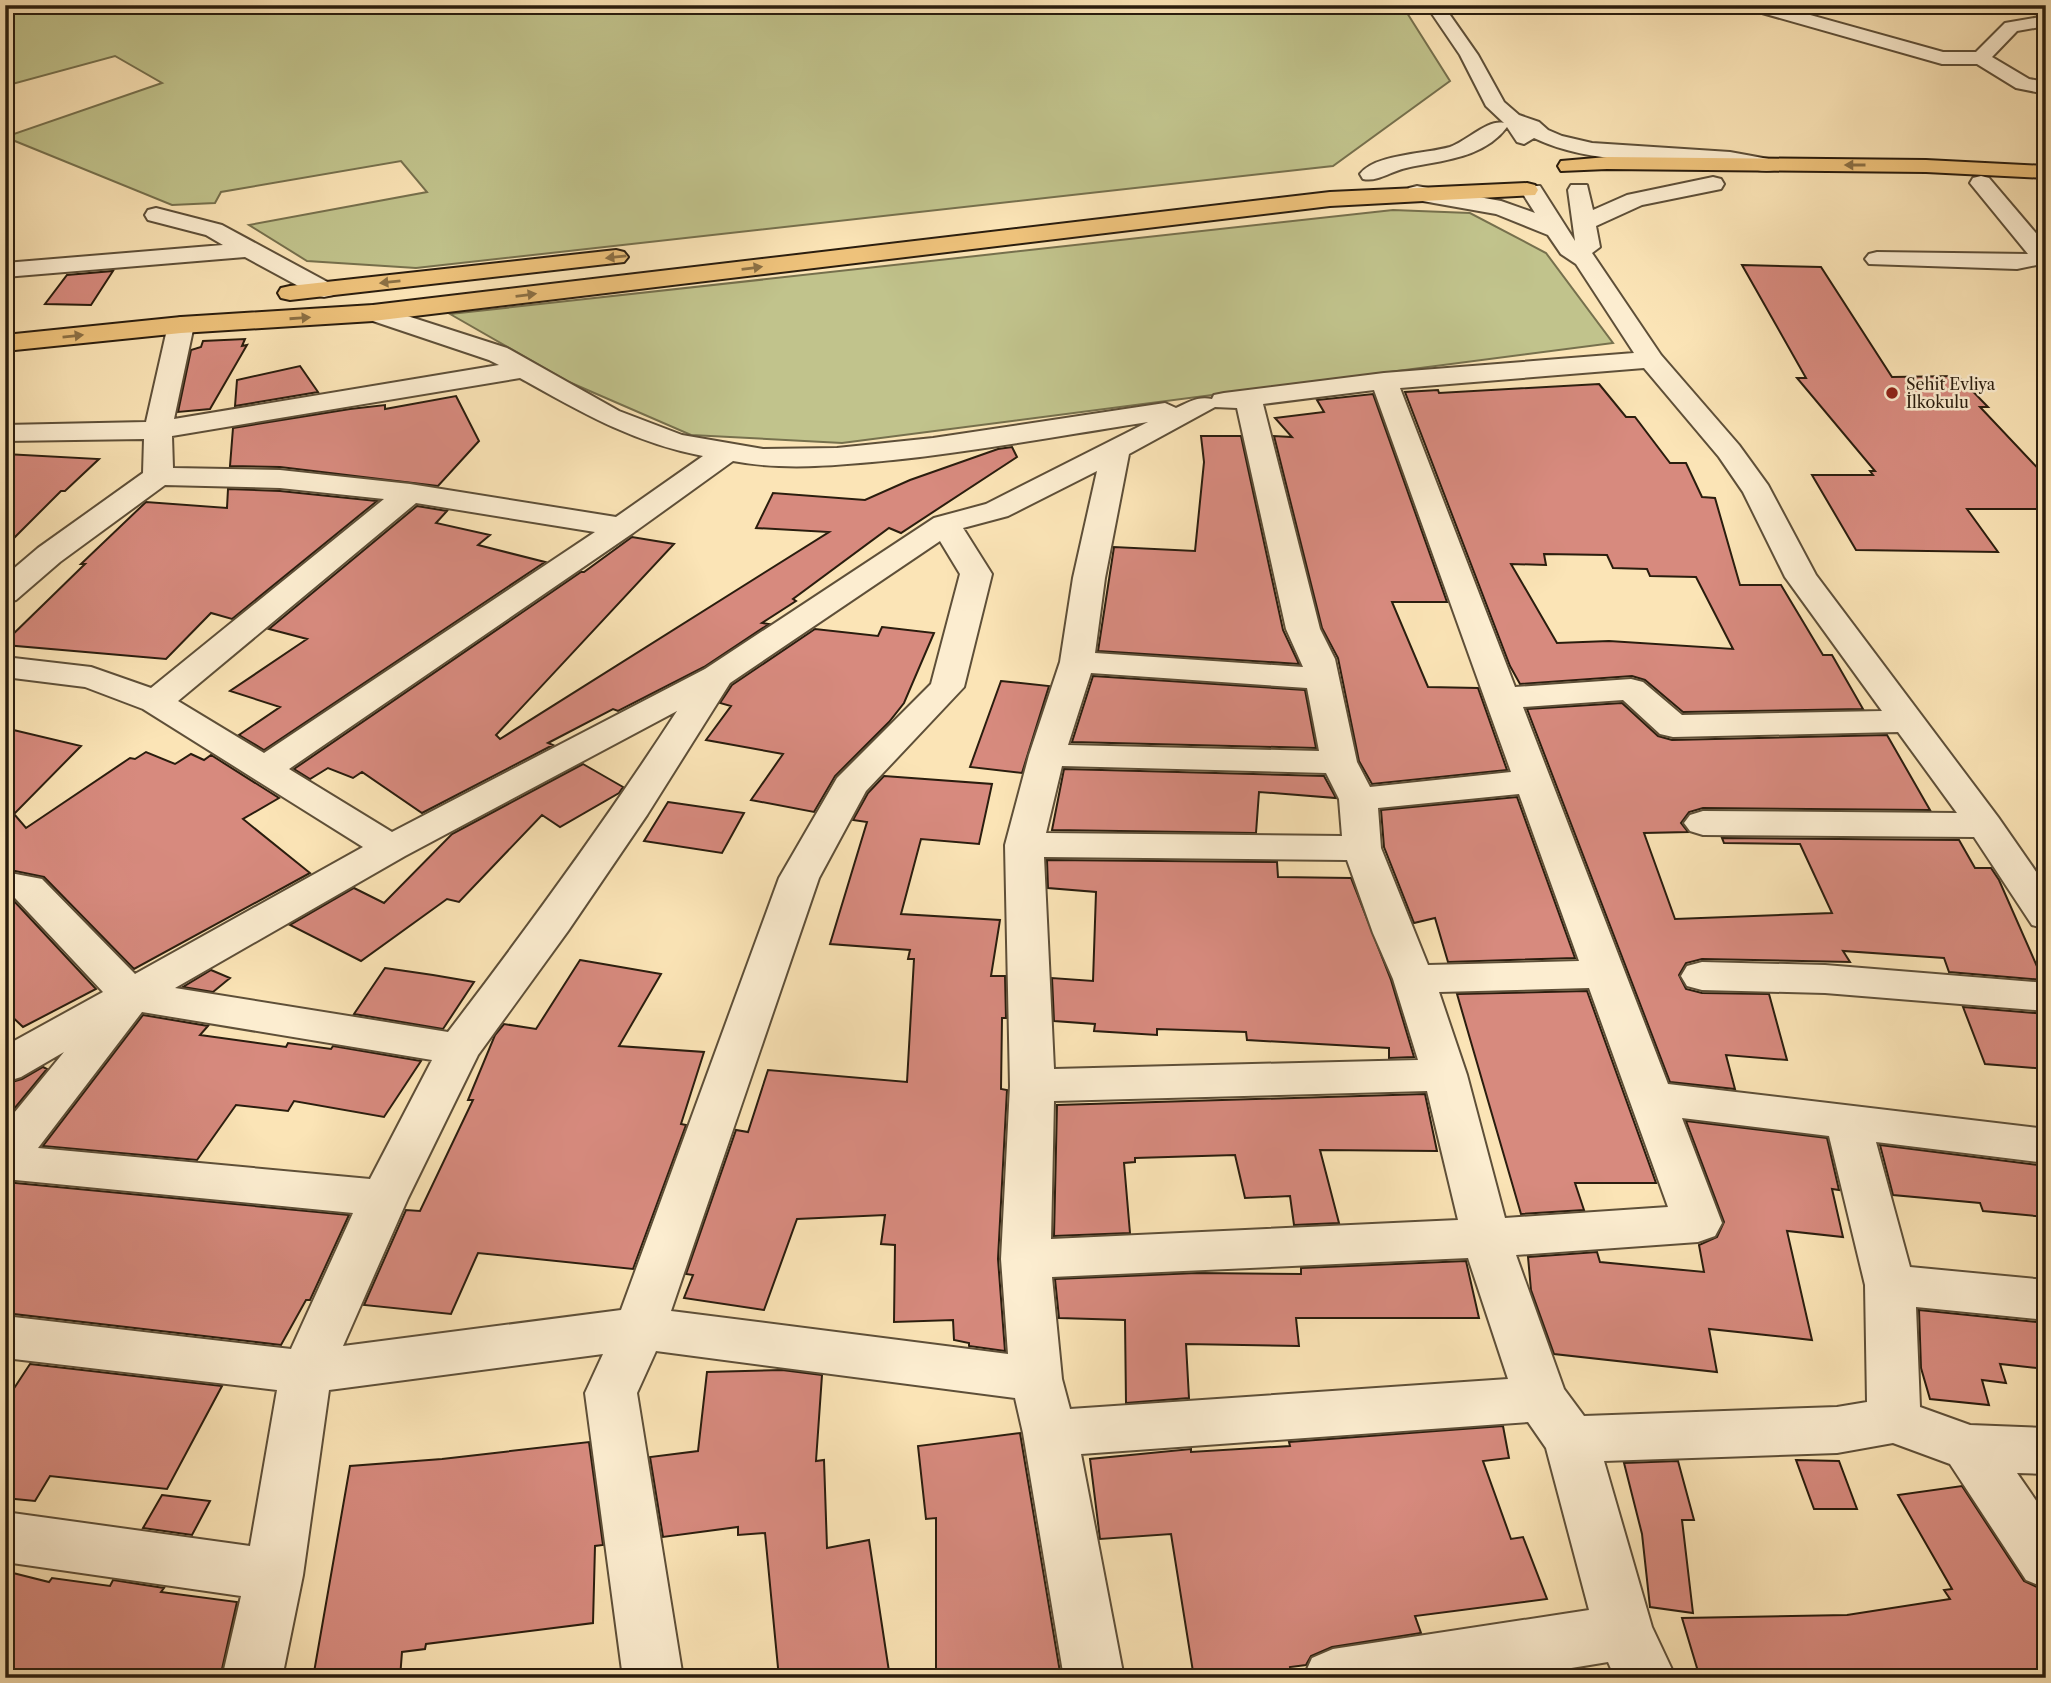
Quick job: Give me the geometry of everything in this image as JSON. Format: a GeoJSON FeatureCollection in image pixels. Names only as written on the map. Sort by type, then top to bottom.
{"type":"FeatureCollection","features":[{"type":"Feature","properties":{"kind":"main road"},"geometry":{"type":"LineString","coordinates":[[1123,201],[1499,162],[1508,182],[1530,190]]}},
{"type":"Feature","properties":{"kind":"main road"},"geometry":{"type":"LineString","coordinates":[[1557,164],[1926,166],[2046,172]]}},
{"type":"Feature","properties":{"kind":"main road"},"geometry":{"type":"LineString","coordinates":[[1557,164],[1587,174],[1596,188]]}},
{"type":"Feature","properties":{"kind":"main road"},"geometry":{"type":"LineString","coordinates":[[5,343],[181,325],[373,313],[1330,199],[1530,190],[1557,193],[1596,188],[1713,184],[1940,181],[2046,186]]}},
{"type":"Feature","properties":{"kind":"main road"},"geometry":{"type":"LineString","coordinates":[[269,295],[641,255]]}},
{"type":"Feature","properties":{"kind":"main road"},"geometry":{"type":"LineString","coordinates":[[5,321],[227,299]]}},
{"type":"Feature","properties":{"kind":"street"},"geometry":{"type":"LineString","coordinates":[[1434,5],[1469,55],[1501,117],[1557,164]]}},
{"type":"Feature","properties":{"kind":"street"},"geometry":{"type":"LineString","coordinates":[[1754,5],[1942,58],[1981,58],[2023,84],[2046,88]]}},
{"type":"Feature","properties":{"kind":"street"},"geometry":{"type":"LineString","coordinates":[[1809,5],[1877,32],[1903,47]]}},
{"type":"Feature","properties":{"kind":"street"},"geometry":{"type":"LineString","coordinates":[[1981,58],[2011,27],[2046,21]]}},
{"type":"Feature","properties":{"kind":"street"},"geometry":{"type":"LineString","coordinates":[[1499,162],[1501,117]]}},
{"type":"Feature","properties":{"kind":"street"},"geometry":{"type":"LineString","coordinates":[[1501,117],[1532,126],[1548,138],[1578,147],[1613,152],[1730,158],[1766,165]]}},
{"type":"Feature","properties":{"kind":"street"},"geometry":{"type":"LineString","coordinates":[[1371,174],[1384,166],[1430,159],[1461,150],[1482,140],[1501,117]]}},
{"type":"Feature","properties":{"kind":"street"},"geometry":{"type":"LineString","coordinates":[[1877,259],[2017,262],[2040,258],[2042,255],[1981,183]]}},
{"type":"Feature","properties":{"kind":"street"},"geometry":{"type":"LineString","coordinates":[[1584,223],[1635,200],[1713,184]]}},
{"type":"Feature","properties":{"kind":"street"},"geometry":{"type":"LineString","coordinates":[[1585,260],[1588,249],[1584,223],[1596,188]]}},
{"type":"Feature","properties":{"kind":"street"},"geometry":{"type":"LineString","coordinates":[[1530,190],[1569,249],[1585,260],[1651,360],[1729,451],[1758,491],[1801,577],[1985,825],[2046,916]]}},
{"type":"Feature","properties":{"kind":"street"},"geometry":{"type":"LineString","coordinates":[[1417,193],[1501,208],[1557,230]]}},
{"type":"Feature","properties":{"kind":"street"},"geometry":{"type":"LineString","coordinates":[[156,215],[214,230],[324,290]]}},
{"type":"Feature","properties":{"kind":"street"},"geometry":{"type":"LineString","coordinates":[[5,270],[249,250]]}},
{"type":"Feature","properties":{"kind":"street"},"geometry":{"type":"LineString","coordinates":[[373,313],[498,354],[609,416],[675,442],[764,458],[836,457],[933,447],[1248,397],[1384,381],[1651,360]]}},
{"type":"Feature","properties":{"kind":"street"},"geometry":{"type":"LineString","coordinates":[[158,476],[158,430],[181,325]]}},
{"type":"Feature","properties":{"kind":"street"},"geometry":{"type":"LineString","coordinates":[[5,433],[158,430],[525,369]]}},
{"type":"Feature","properties":{"kind":"street"},"geometry":{"type":"LineString","coordinates":[[1026,1259],[1486,1238],[1698,1223],[1384,381]]}},
{"type":"Feature","properties":{"kind":"street"},"geometry":{"type":"LineString","coordinates":[[1248,397],[1303,629],[1318,659],[1362,848],[1393,933],[1414,979],[1445,1075],[1486,1238],[1556,1419],[1635,1655],[1334,1678]]}},
{"type":"Feature","properties":{"kind":"street"},"geometry":{"type":"LineString","coordinates":[[5,1066],[391,848],[717,676],[945,524],[998,510],[1116,447],[1203,405]]}},
{"type":"Feature","properties":{"kind":"street"},"geometry":{"type":"LineString","coordinates":[[1094,1678],[1050,1433],[1036,1379],[1026,1259],[1032,1086],[1024,845],[1047,755],[1077,662],[1088,578],[1116,447]]}},
{"type":"Feature","properties":{"kind":"street"},"geometry":{"type":"LineString","coordinates":[[265,769],[622,527],[727,452]]}},
{"type":"Feature","properties":{"kind":"street"},"geometry":{"type":"LineString","coordinates":[[5,593],[49,555],[158,476],[280,479],[410,493],[622,527]]}},
{"type":"Feature","properties":{"kind":"street"},"geometry":{"type":"LineString","coordinates":[[155,702],[410,493]]}},
{"type":"Feature","properties":{"kind":"street"},"geometry":{"type":"LineString","coordinates":[[653,1678],[611,1393],[640,1328],[730,1081],[799,878],[850,786],[947,687],[976,574],[945,524]]}},
{"type":"Feature","properties":{"kind":"street"},"geometry":{"type":"LineString","coordinates":[[5,556],[49,555]]}},
{"type":"Feature","properties":{"kind":"street"},"geometry":{"type":"LineString","coordinates":[[1077,662],[1321,679]]}},
{"type":"Feature","properties":{"kind":"street"},"geometry":{"type":"LineString","coordinates":[[5,667],[91,677],[155,702],[391,848]]}},
{"type":"Feature","properties":{"kind":"street"},"geometry":{"type":"LineString","coordinates":[[252,1678],[274,1575],[306,1372],[384,1198],[459,1049],[584,879],[717,676]]}},
{"type":"Feature","properties":{"kind":"street"},"geometry":{"type":"LineString","coordinates":[[1502,698],[1631,689],[1673,726],[1907,721]]}},
{"type":"Feature","properties":{"kind":"street"},"geometry":{"type":"LineString","coordinates":[[1047,755],[1348,781],[1533,781]]}},
{"type":"Feature","properties":{"kind":"street"},"geometry":{"type":"LineString","coordinates":[[1703,823],[1985,825]]}},
{"type":"Feature","properties":{"kind":"street"},"geometry":{"type":"LineString","coordinates":[[1024,845],[1362,848]]}},
{"type":"Feature","properties":{"kind":"street"},"geometry":{"type":"LineString","coordinates":[[5,884],[28,888],[132,996],[459,1049]]}},
{"type":"Feature","properties":{"kind":"street"},"geometry":{"type":"LineString","coordinates":[[1414,979],[1605,974]]}},
{"type":"Feature","properties":{"kind":"street"},"geometry":{"type":"LineString","coordinates":[[1702,976],[1825,979],[2046,997]]}},
{"type":"Feature","properties":{"kind":"street"},"geometry":{"type":"LineString","coordinates":[[5,1160],[132,996]]}},
{"type":"Feature","properties":{"kind":"street"},"geometry":{"type":"LineString","coordinates":[[1032,1086],[1445,1075]]}},
{"type":"Feature","properties":{"kind":"street"},"geometry":{"type":"LineString","coordinates":[[1652,1098],[2046,1146]]}},
{"type":"Feature","properties":{"kind":"street"},"geometry":{"type":"LineString","coordinates":[[1848,1122],[1890,1285],[1894,1420]]}},
{"type":"Feature","properties":{"kind":"street"},"geometry":{"type":"LineString","coordinates":[[5,1160],[384,1198]]}},
{"type":"Feature","properties":{"kind":"street"},"geometry":{"type":"LineString","coordinates":[[1890,1285],[2046,1300]]}},
{"type":"Feature","properties":{"kind":"street"},"geometry":{"type":"LineString","coordinates":[[5,1338],[306,1372],[640,1328],[1036,1379]]}},
{"type":"Feature","properties":{"kind":"street"},"geometry":{"type":"LineString","coordinates":[[1050,1433],[1556,1419],[1837,1430],[1894,1420],[1969,1448],[2046,1451]]}},
{"type":"Feature","properties":{"kind":"street"},"geometry":{"type":"LineString","coordinates":[[1969,1448],[2046,1562]]}},
{"type":"Feature","properties":{"kind":"street"},"geometry":{"type":"LineString","coordinates":[[5,1537],[274,1575]]}},
{"type":"Feature","properties":{"kind":"green space"},"geometry":{"type":"Polygon","coordinates":[[[5,5],[1402,5],[1450,81],[1333,166],[416,268],[307,261],[249,225],[427,192],[401,161],[221,192],[215,203],[172,205],[5,137],[162,83],[115,56],[5,86],[5,5]]]}},
{"type":"Feature","properties":{"kind":"green space"},"geometry":{"type":"Polygon","coordinates":[[[1393,210],[1470,213],[1546,253],[1613,343],[842,443],[691,435],[569,382],[450,314],[1393,210]]]}},
{"type":"Feature","properties":{"kind":"building"},"geometry":{"type":"Polygon","coordinates":[[[1742,265],[1821,267],[1892,377],[1958,376],[1988,407],[1980,407],[2046,477],[2046,509],[1967,509],[1998,552],[1856,550],[1812,475],[1873,475],[1870,471],[1875,471],[1797,378],[1806,378],[1742,265]]]}},
{"type":"Feature","properties":{"kind":"building"},"geometry":{"type":"Polygon","coordinates":[[[113,271],[91,305],[45,304],[67,275],[113,271]]]}},
{"type":"Feature","properties":{"kind":"building"},"geometry":{"type":"Polygon","coordinates":[[[245,339],[242,346],[247,345],[210,409],[178,412],[191,350],[201,347],[203,341],[245,339]]]}},
{"type":"Feature","properties":{"kind":"building"},"geometry":{"type":"Polygon","coordinates":[[[300,366],[318,392],[235,406],[237,380],[300,366]]]}},
{"type":"Feature","properties":{"kind":"building"},"geometry":{"type":"Polygon","coordinates":[[[1599,384],[1626,417],[1635,417],[1670,463],[1686,463],[1702,497],[1715,498],[1740,585],[1781,585],[1823,655],[1832,655],[1863,709],[1683,712],[1645,680],[1632,676],[1520,684],[1510,666],[1405,392],[1438,390],[1439,393],[1599,384]],[[1544,554],[1546,565],[1511,564],[1557,643],[1609,641],[1733,649],[1696,577],[1650,576],[1647,569],[1613,568],[1607,555],[1544,554]]]}},
{"type":"Feature","properties":{"kind":"building"},"geometry":{"type":"Polygon","coordinates":[[[1373,394],[1447,602],[1392,602],[1428,687],[1478,688],[1507,770],[1372,784],[1359,761],[1338,658],[1322,628],[1274,436],[1292,437],[1275,418],[1324,412],[1317,400],[1373,394]]]}},
{"type":"Feature","properties":{"kind":"building"},"geometry":{"type":"Polygon","coordinates":[[[456,396],[479,441],[438,486],[280,467],[230,466],[233,428],[350,409],[385,405],[385,409],[456,396]]]}},
{"type":"Feature","properties":{"kind":"building"},"geometry":{"type":"Polygon","coordinates":[[[1201,436],[1241,436],[1283,630],[1299,664],[1098,651],[1114,547],[1195,551],[1204,462],[1201,436]]]}},
{"type":"Feature","properties":{"kind":"building"},"geometry":{"type":"Polygon","coordinates":[[[1012,447],[1017,457],[901,533],[889,528],[793,599],[796,601],[762,623],[769,624],[704,667],[618,711],[613,709],[548,743],[553,745],[422,813],[362,772],[353,778],[328,768],[310,779],[294,769],[632,537],[674,544],[496,735],[500,739],[829,532],[756,528],[773,493],[865,500],[910,480],[998,449],[1012,447]]]}},
{"type":"Feature","properties":{"kind":"building"},"geometry":{"type":"Polygon","coordinates":[[[5,454],[99,459],[65,491],[61,491],[5,547],[5,454]]]}},
{"type":"Feature","properties":{"kind":"building"},"geometry":{"type":"Polygon","coordinates":[[[228,489],[280,491],[377,501],[232,619],[211,613],[166,659],[5,645],[5,642],[85,564],[81,564],[146,502],[227,508],[228,489]]]}},
{"type":"Feature","properties":{"kind":"building"},"geometry":{"type":"Polygon","coordinates":[[[417,506],[447,511],[436,523],[490,535],[478,545],[545,562],[264,750],[239,735],[280,707],[230,691],[307,639],[269,629],[417,506]]]}},
{"type":"Feature","properties":{"kind":"building"},"geometry":{"type":"Polygon","coordinates":[[[882,627],[934,633],[904,703],[889,722],[835,776],[814,812],[751,800],[783,754],[706,740],[731,706],[720,703],[732,685],[815,629],[878,636],[882,627]]]}},
{"type":"Feature","properties":{"kind":"building"},"geometry":{"type":"Polygon","coordinates":[[[1093,676],[1305,690],[1316,748],[1072,742],[1093,676]]]}},
{"type":"Feature","properties":{"kind":"building"},"geometry":{"type":"Polygon","coordinates":[[[1001,681],[1049,686],[1022,773],[970,767],[1001,681]]]}},
{"type":"Feature","properties":{"kind":"building"},"geometry":{"type":"Polygon","coordinates":[[[1622,703],[1658,736],[1672,740],[1887,735],[1930,810],[1703,808],[1689,812],[1681,823],[1688,832],[1644,833],[1675,919],[1832,913],[1800,844],[1724,843],[1722,838],[1959,840],[1975,868],[1991,868],[1999,880],[2043,980],[1949,972],[1944,958],[1843,951],[1850,962],[1702,959],[1686,963],[1679,975],[1686,989],[1702,993],[1769,994],[1787,1060],[1726,1055],[1735,1089],[1670,1082],[1527,709],[1622,703]]]}},
{"type":"Feature","properties":{"kind":"building"},"geometry":{"type":"Polygon","coordinates":[[[5,728],[81,746],[14,814],[26,828],[130,758],[135,759],[146,752],[175,764],[191,754],[204,760],[211,755],[279,798],[243,819],[310,873],[134,969],[44,877],[5,869],[5,728]]]}},
{"type":"Feature","properties":{"kind":"building"},"geometry":{"type":"Polygon","coordinates":[[[583,764],[623,787],[619,793],[560,827],[542,815],[459,902],[447,899],[361,961],[290,925],[354,888],[384,903],[452,834],[583,764]]]}},
{"type":"Feature","properties":{"kind":"building"},"geometry":{"type":"Polygon","coordinates":[[[1064,769],[1324,776],[1336,798],[1259,792],[1256,833],[1052,830],[1064,769]]]}},
{"type":"Feature","properties":{"kind":"building"},"geometry":{"type":"Polygon","coordinates":[[[884,776],[992,784],[979,844],[921,839],[901,914],[1000,920],[991,976],[1005,976],[1006,1018],[1002,1018],[1001,1089],[1007,1090],[998,1259],[1005,1351],[969,1346],[969,1343],[954,1340],[953,1320],[894,1322],[895,1245],[881,1244],[885,1215],[797,1219],[764,1310],[684,1298],[693,1275],[686,1274],[736,1130],[748,1132],[768,1070],[907,1082],[914,959],[908,959],[910,950],[830,944],[867,822],[853,820],[868,793],[884,776]]]}},
{"type":"Feature","properties":{"kind":"building"},"geometry":{"type":"Polygon","coordinates":[[[1517,797],[1575,958],[1448,962],[1435,918],[1414,923],[1384,847],[1381,810],[1517,797]]]}},
{"type":"Feature","properties":{"kind":"building"},"geometry":{"type":"Polygon","coordinates":[[[668,802],[744,813],[722,853],[644,841],[668,802]]]}},
{"type":"Feature","properties":{"kind":"building"},"geometry":{"type":"Polygon","coordinates":[[[1047,860],[1277,862],[1278,877],[1351,878],[1391,980],[1414,1057],[1389,1058],[1389,1048],[1247,1040],[1246,1032],[1157,1029],[1157,1035],[1094,1031],[1095,1024],[1054,1021],[1052,978],[1093,981],[1096,892],[1048,888],[1047,860]]]}},
{"type":"Feature","properties":{"kind":"building"},"geometry":{"type":"Polygon","coordinates":[[[5,900],[14,901],[96,989],[23,1027],[5,1010],[5,900]]]}},
{"type":"Feature","properties":{"kind":"building"},"geometry":{"type":"Polygon","coordinates":[[[580,960],[661,974],[619,1046],[704,1052],[681,1124],[686,1125],[633,1269],[478,1253],[451,1314],[364,1305],[406,1210],[420,1211],[473,1100],[468,1100],[495,1035],[504,1024],[536,1029],[580,960]]]}},
{"type":"Feature","properties":{"kind":"building"},"geometry":{"type":"Polygon","coordinates":[[[385,968],[474,982],[443,1029],[354,1014],[385,968]]]}},
{"type":"Feature","properties":{"kind":"building"},"geometry":{"type":"Polygon","coordinates":[[[211,970],[230,978],[213,992],[183,987],[211,970]]]}},
{"type":"Feature","properties":{"kind":"building"},"geometry":{"type":"Polygon","coordinates":[[[1587,991],[1656,1183],[1575,1183],[1584,1210],[1521,1214],[1457,994],[1587,991]]]}},
{"type":"Feature","properties":{"kind":"building"},"geometry":{"type":"Polygon","coordinates":[[[1963,1007],[2046,1014],[2046,1069],[1985,1064],[1963,1007]]]}},
{"type":"Feature","properties":{"kind":"building"},"geometry":{"type":"Polygon","coordinates":[[[143,1015],[208,1026],[200,1035],[286,1047],[288,1043],[331,1049],[333,1046],[421,1061],[384,1117],[294,1101],[288,1111],[236,1105],[197,1160],[43,1146],[143,1015]]]}},
{"type":"Feature","properties":{"kind":"building"},"geometry":{"type":"Polygon","coordinates":[[[43,1067],[47,1069],[5,1120],[5,1084],[22,1079],[43,1067]]]}},
{"type":"Feature","properties":{"kind":"building"},"geometry":{"type":"Polygon","coordinates":[[[1425,1094],[1437,1151],[1320,1150],[1339,1223],[1294,1225],[1290,1196],[1245,1198],[1235,1155],[1135,1158],[1135,1162],[1124,1163],[1130,1233],[1054,1236],[1057,1105],[1425,1094]]]}},
{"type":"Feature","properties":{"kind":"building"},"geometry":{"type":"Polygon","coordinates":[[[1686,1121],[1827,1138],[1839,1190],[1832,1189],[1843,1237],[1787,1231],[1812,1340],[1709,1329],[1717,1372],[1554,1354],[1531,1290],[1528,1257],[1597,1252],[1600,1262],[1704,1272],[1699,1245],[1717,1237],[1724,1222],[1686,1121]]]}},
{"type":"Feature","properties":{"kind":"building"},"geometry":{"type":"Polygon","coordinates":[[[1880,1145],[2038,1165],[2046,1186],[2046,1217],[1983,1211],[1980,1203],[1893,1195],[1880,1145]]]}},
{"type":"Feature","properties":{"kind":"building"},"geometry":{"type":"Polygon","coordinates":[[[5,1182],[349,1215],[310,1300],[306,1300],[281,1345],[5,1313],[5,1182]]]}},
{"type":"Feature","properties":{"kind":"building"},"geometry":{"type":"Polygon","coordinates":[[[1466,1261],[1479,1318],[1296,1318],[1299,1346],[1186,1344],[1189,1398],[1126,1403],[1125,1320],[1059,1318],[1055,1279],[1197,1273],[1301,1274],[1301,1268],[1466,1261]]]}},
{"type":"Feature","properties":{"kind":"building"},"geometry":{"type":"Polygon","coordinates":[[[1919,1310],[2046,1323],[2046,1369],[2000,1364],[2006,1383],[1982,1380],[1989,1405],[1930,1399],[1921,1368],[1919,1310]]]}},
{"type":"Feature","properties":{"kind":"building"},"geometry":{"type":"Polygon","coordinates":[[[30,1364],[222,1386],[167,1489],[50,1476],[35,1501],[5,1498],[5,1402],[30,1364]]]}},
{"type":"Feature","properties":{"kind":"building"},"geometry":{"type":"Polygon","coordinates":[[[782,1370],[822,1375],[816,1461],[824,1460],[827,1548],[869,1540],[890,1678],[779,1678],[765,1533],[738,1535],[738,1527],[663,1537],[650,1457],[698,1451],[707,1372],[782,1370]]]}},
{"type":"Feature","properties":{"kind":"building"},"geometry":{"type":"Polygon","coordinates":[[[1503,1426],[1509,1458],[1483,1461],[1511,1539],[1523,1537],[1547,1599],[1415,1616],[1421,1633],[1332,1647],[1311,1656],[1306,1665],[1290,1667],[1291,1673],[1194,1678],[1171,1534],[1100,1539],[1090,1459],[1191,1449],[1191,1452],[1290,1446],[1289,1442],[1503,1426]]]}},
{"type":"Feature","properties":{"kind":"building"},"geometry":{"type":"Polygon","coordinates":[[[1020,1433],[1061,1678],[936,1678],[936,1518],[926,1519],[918,1446],[1020,1433]]]}},
{"type":"Feature","properties":{"kind":"building"},"geometry":{"type":"Polygon","coordinates":[[[589,1442],[603,1545],[595,1546],[593,1623],[426,1644],[425,1649],[402,1652],[400,1678],[313,1678],[350,1466],[442,1459],[589,1442]]]}},
{"type":"Feature","properties":{"kind":"building"},"geometry":{"type":"Polygon","coordinates":[[[1796,1460],[1839,1461],[1857,1509],[1814,1509],[1796,1460]]]}},
{"type":"Feature","properties":{"kind":"building"},"geometry":{"type":"Polygon","coordinates":[[[1678,1461],[1694,1520],[1682,1520],[1693,1613],[1650,1607],[1642,1534],[1624,1463],[1678,1461]]]}},
{"type":"Feature","properties":{"kind":"building"},"geometry":{"type":"Polygon","coordinates":[[[1962,1486],[2024,1581],[2037,1587],[2046,1601],[2046,1678],[1700,1678],[1682,1618],[1847,1615],[1950,1599],[1944,1590],[1952,1589],[1898,1495],[1962,1486]]]}},
{"type":"Feature","properties":{"kind":"building"},"geometry":{"type":"Polygon","coordinates":[[[162,1495],[210,1501],[192,1535],[143,1528],[162,1495]]]}},
{"type":"Feature","properties":{"kind":"building"},"geometry":{"type":"Polygon","coordinates":[[[5,1571],[49,1582],[52,1578],[110,1586],[113,1580],[164,1588],[161,1592],[237,1602],[220,1678],[5,1678],[5,1571]]]}},
{"type":"Feature","properties":{"kind":"place","name":"Şehit Evliya İlkokulu"},"geometry":{"type":"Point","coordinates":[1892,393]}}]}
